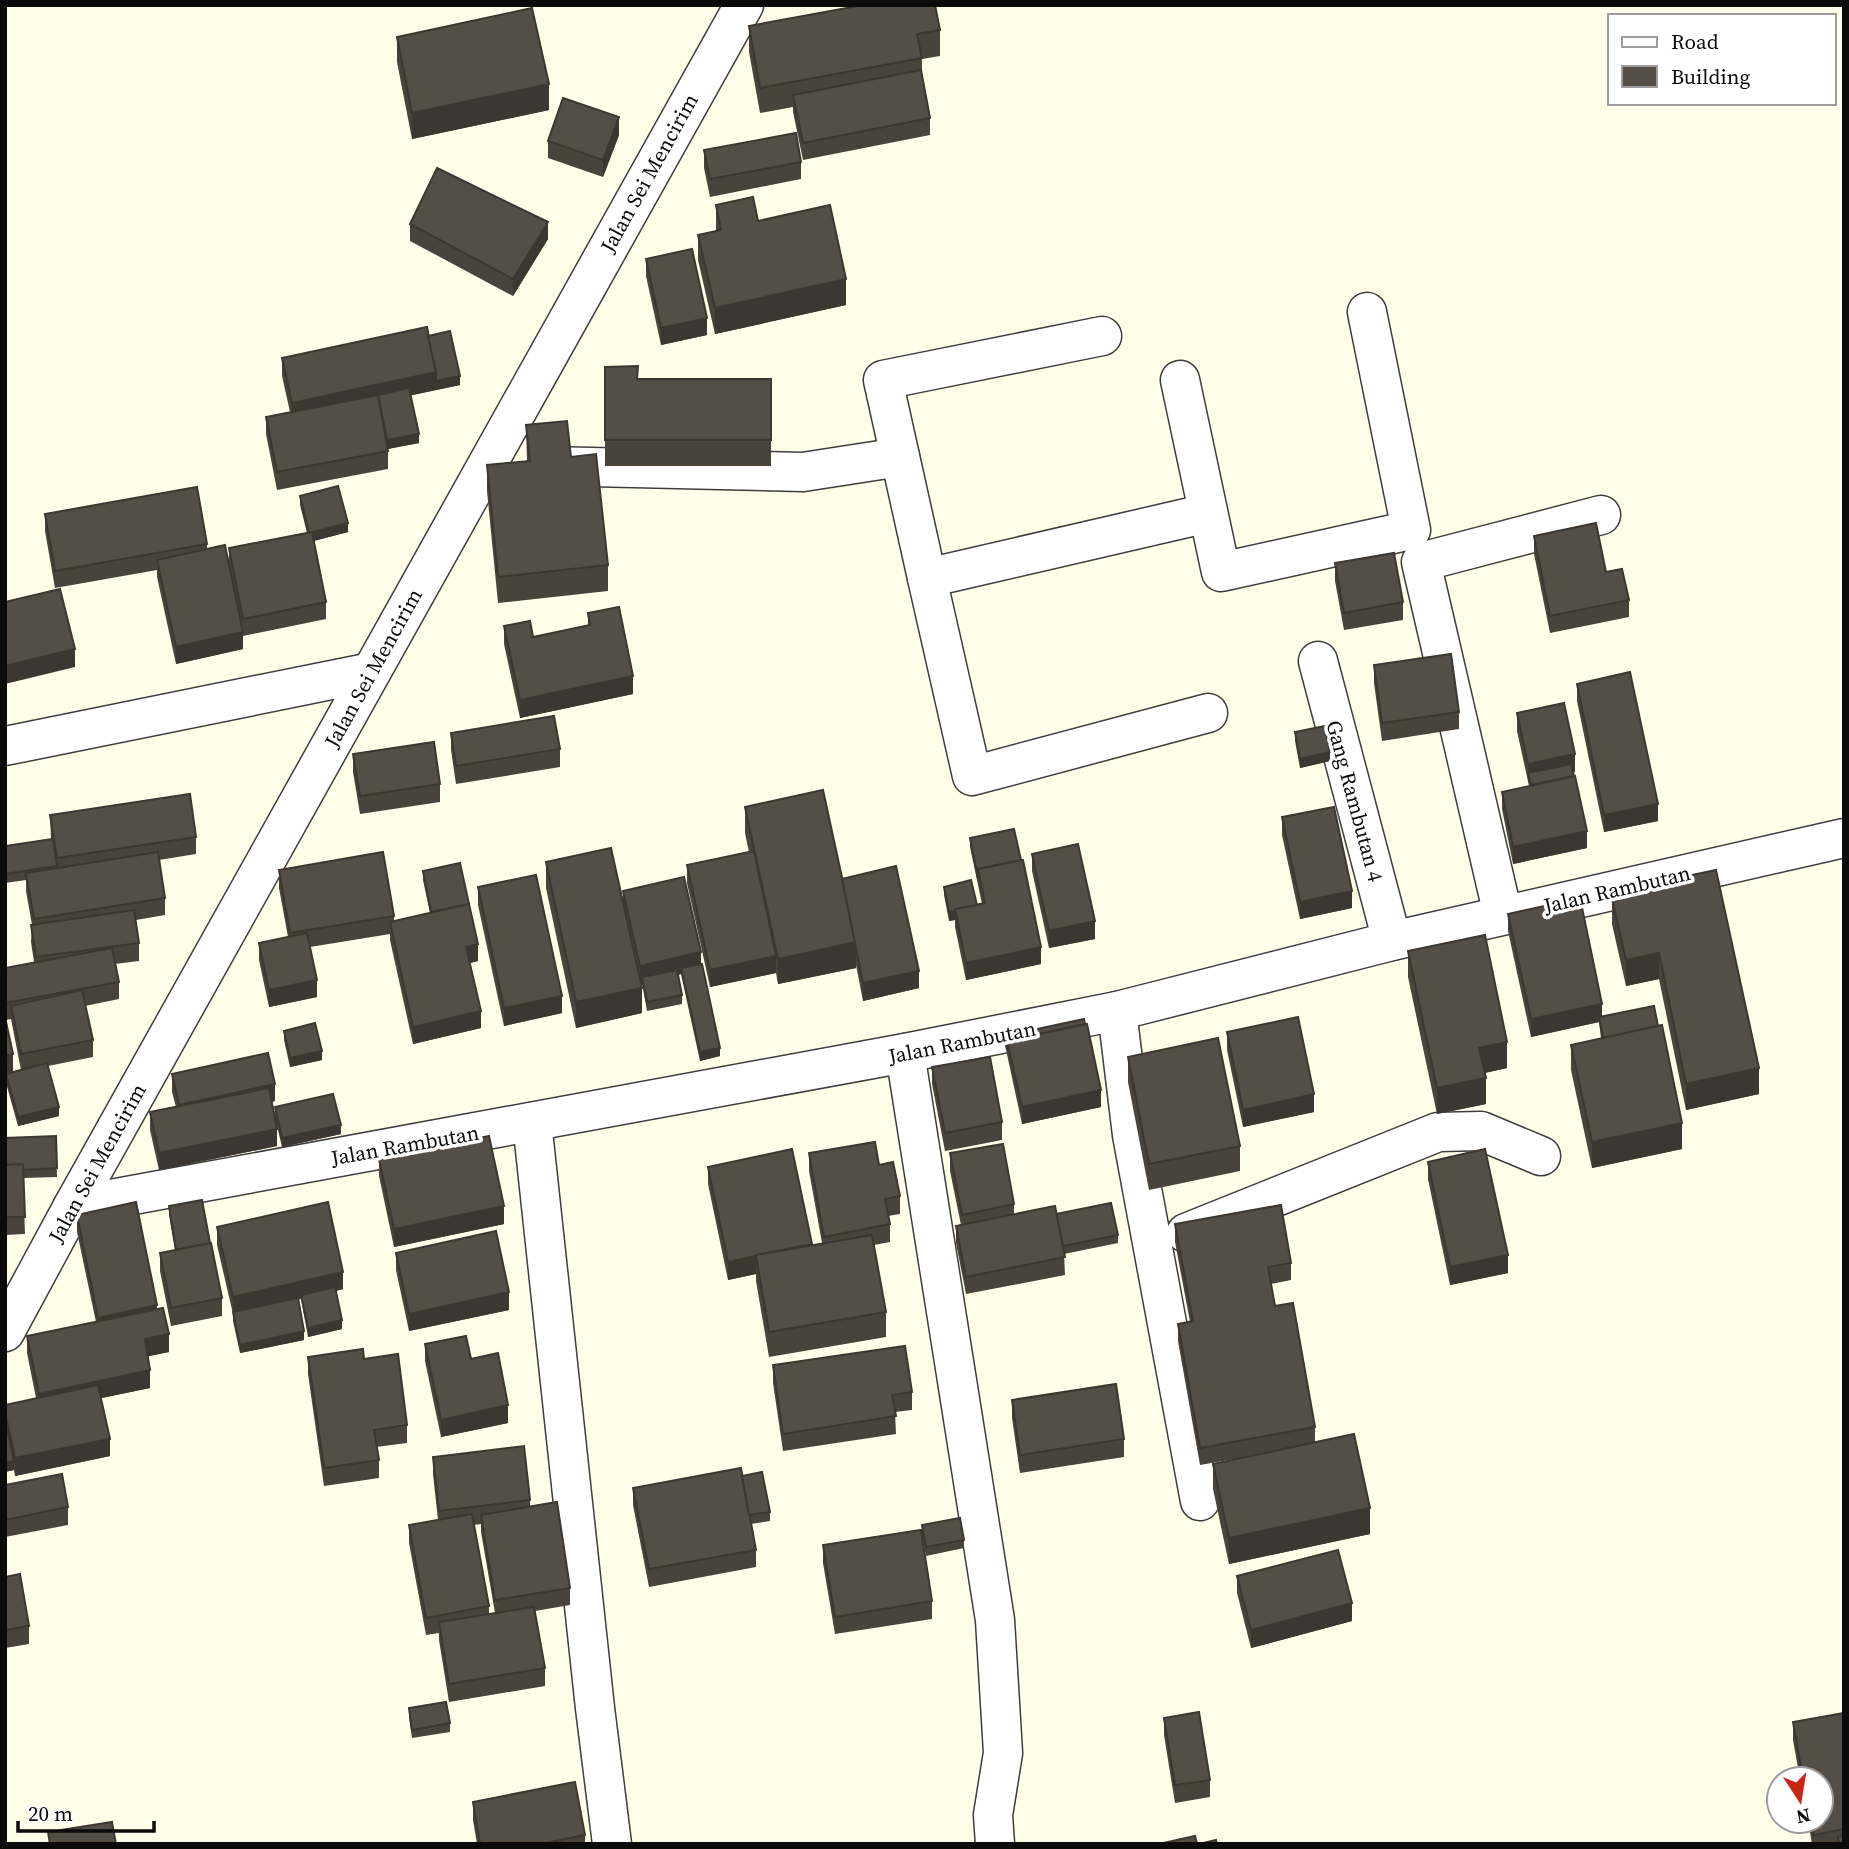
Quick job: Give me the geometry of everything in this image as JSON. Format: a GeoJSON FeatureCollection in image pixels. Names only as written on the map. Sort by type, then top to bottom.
{"type":"FeatureCollection","features":[{"type":"Feature","properties":{"kind":"street","name":"Jalan Sei Mencirim"},"geometry":{"type":"LineString","coordinates":[[10,1314],[73,1206],[744,5]]}},
{"type":"Feature","properties":{"kind":"street"},"geometry":{"type":"LineString","coordinates":[[1180,380],[1221,572],[1411,530],[1367,312]]}},
{"type":"Feature","properties":{"kind":"street"},"geometry":{"type":"LineString","coordinates":[[1102,336],[883,380],[972,776],[1209,713]]}},
{"type":"Feature","properties":{"kind":"street"},"geometry":{"type":"LineString","coordinates":[[486,464],[803,472],[900,457]]}},
{"type":"Feature","properties":{"kind":"street"},"geometry":{"type":"LineString","coordinates":[[927,578],[1208,513]]}},
{"type":"Feature","properties":{"kind":"street"},"geometry":{"type":"LineString","coordinates":[[1503,915],[1421,562],[1601,515]]}},
{"type":"Feature","properties":{"kind":"street","name":"Gang Rambutan 4"},"geometry":{"type":"LineString","coordinates":[[1318,661],[1392,941]]}},
{"type":"Feature","properties":{"kind":"street"},"geometry":{"type":"LineString","coordinates":[[5,746],[371,672]]}},
{"type":"Feature","properties":{"kind":"street","name":"Jalan Rambutan"},"geometry":{"type":"LineString","coordinates":[[73,1206],[905,1053],[1117,1011],[1392,941],[1844,838]]}},
{"type":"Feature","properties":{"kind":"street"},"geometry":{"type":"LineString","coordinates":[[1117,1011],[1132,1135],[1199,1501]]}},
{"type":"Feature","properties":{"kind":"street"},"geometry":{"type":"LineString","coordinates":[[905,1053],[995,1620],[1003,1753],[993,1815],[995,1844]]}},
{"type":"Feature","properties":{"kind":"street"},"geometry":{"type":"LineString","coordinates":[[532,1122],[612,1844]]}},
{"type":"Feature","properties":{"kind":"street"},"geometry":{"type":"LineString","coordinates":[[1152,1246],[1438,1132],[1481,1131],[1541,1156]]}},
{"type":"Feature","properties":{"kind":"building"},"geometry":{"type":"Polygon","coordinates":[[[863,5],[935,5],[940,30],[917,34],[922,58],[760,88],[749,26],[863,5]]]}},
{"type":"Feature","properties":{"kind":"building"},"geometry":{"type":"Polygon","coordinates":[[[532,8],[549,84],[412,113],[397,37],[532,8]]]}},
{"type":"Feature","properties":{"kind":"building"},"geometry":{"type":"Polygon","coordinates":[[[921,70],[930,118],[803,143],[793,95],[921,70]]]}},
{"type":"Feature","properties":{"kind":"building"},"geometry":{"type":"Polygon","coordinates":[[[563,98],[619,117],[603,160],[548,141],[563,98]]]}},
{"type":"Feature","properties":{"kind":"building"},"geometry":{"type":"Polygon","coordinates":[[[796,133],[801,162],[710,179],[704,150],[796,133]]]}},
{"type":"Feature","properties":{"kind":"building"},"geometry":{"type":"Polygon","coordinates":[[[437,168],[548,222],[513,279],[410,224],[437,168]]]}},
{"type":"Feature","properties":{"kind":"building"},"geometry":{"type":"Polygon","coordinates":[[[753,197],[758,221],[830,205],[846,279],[715,308],[698,235],[721,230],[716,205],[753,197]]]}},
{"type":"Feature","properties":{"kind":"building"},"geometry":{"type":"Polygon","coordinates":[[[692,249],[707,318],[661,328],[646,259],[692,249]]]}},
{"type":"Feature","properties":{"kind":"building"},"geometry":{"type":"Polygon","coordinates":[[[427,327],[436,372],[292,403],[282,358],[427,327]]]}},
{"type":"Feature","properties":{"kind":"building"},"geometry":{"type":"Polygon","coordinates":[[[450,331],[460,376],[436,381],[428,336],[450,331]]]}},
{"type":"Feature","properties":{"kind":"building"},"geometry":{"type":"Polygon","coordinates":[[[638,366],[637,379],[771,379],[771,440],[605,440],[605,367],[638,366]]]}},
{"type":"Feature","properties":{"kind":"building"},"geometry":{"type":"Polygon","coordinates":[[[409,388],[419,434],[387,440],[378,395],[409,388]]]}},
{"type":"Feature","properties":{"kind":"building"},"geometry":{"type":"Polygon","coordinates":[[[378,395],[388,451],[277,472],[266,417],[378,395]]]}},
{"type":"Feature","properties":{"kind":"building"},"geometry":{"type":"Polygon","coordinates":[[[567,421],[571,457],[596,454],[608,565],[498,577],[487,465],[530,461],[526,425],[567,421]]]}},
{"type":"Feature","properties":{"kind":"building"},"geometry":{"type":"Polygon","coordinates":[[[338,486],[348,523],[309,533],[300,496],[338,486]]]}},
{"type":"Feature","properties":{"kind":"building"},"geometry":{"type":"Polygon","coordinates":[[[197,487],[207,544],[55,571],[45,514],[197,487]]]}},
{"type":"Feature","properties":{"kind":"building"},"geometry":{"type":"Polygon","coordinates":[[[1596,523],[1606,572],[1622,569],[1629,600],[1550,616],[1534,536],[1596,523]]]}},
{"type":"Feature","properties":{"kind":"building"},"geometry":{"type":"Polygon","coordinates":[[[312,532],[326,602],[243,619],[229,548],[312,532]]]}},
{"type":"Feature","properties":{"kind":"building"},"geometry":{"type":"Polygon","coordinates":[[[225,545],[243,632],[176,647],[157,560],[225,545]]]}},
{"type":"Feature","properties":{"kind":"building"},"geometry":{"type":"Polygon","coordinates":[[[1394,553],[1403,602],[1344,613],[1335,563],[1394,553]]]}},
{"type":"Feature","properties":{"kind":"building"},"geometry":{"type":"Polygon","coordinates":[[[60,589],[75,649],[5,666],[5,602],[60,589]]]}},
{"type":"Feature","properties":{"kind":"building"},"geometry":{"type":"Polygon","coordinates":[[[619,607],[633,676],[520,700],[504,626],[530,621],[533,637],[590,625],[588,613],[619,607]]]}},
{"type":"Feature","properties":{"kind":"building"},"geometry":{"type":"Polygon","coordinates":[[[1451,654],[1459,712],[1382,723],[1374,665],[1451,654]]]}},
{"type":"Feature","properties":{"kind":"building"},"geometry":{"type":"Polygon","coordinates":[[[1630,672],[1658,804],[1604,815],[1577,684],[1630,672]]]}},
{"type":"Feature","properties":{"kind":"building"},"geometry":{"type":"Polygon","coordinates":[[[1564,703],[1575,754],[1528,764],[1517,713],[1564,703]]]}},
{"type":"Feature","properties":{"kind":"building"},"geometry":{"type":"Polygon","coordinates":[[[554,716],[560,749],[456,766],[451,733],[554,716]]]}},
{"type":"Feature","properties":{"kind":"building"},"geometry":{"type":"Polygon","coordinates":[[[1325,726],[1330,752],[1300,759],[1295,732],[1325,726]]]}},
{"type":"Feature","properties":{"kind":"building"},"geometry":{"type":"Polygon","coordinates":[[[434,742],[440,784],[360,796],[353,754],[434,742]]]}},
{"type":"Feature","properties":{"kind":"building"},"geometry":{"type":"Polygon","coordinates":[[[1571,764],[1574,776],[1531,785],[1528,773],[1571,764]]]}},
{"type":"Feature","properties":{"kind":"building"},"geometry":{"type":"Polygon","coordinates":[[[1575,776],[1587,831],[1513,847],[1502,792],[1575,776]]]}},
{"type":"Feature","properties":{"kind":"building"},"geometry":{"type":"Polygon","coordinates":[[[823,790],[856,942],[778,959],[745,807],[823,790]]]}},
{"type":"Feature","properties":{"kind":"building"},"geometry":{"type":"Polygon","coordinates":[[[190,794],[196,837],[57,858],[50,815],[190,794]]]}},
{"type":"Feature","properties":{"kind":"building"},"geometry":{"type":"Polygon","coordinates":[[[1334,807],[1352,891],[1300,902],[1282,817],[1334,807]]]}},
{"type":"Feature","properties":{"kind":"building"},"geometry":{"type":"Polygon","coordinates":[[[1014,829],[1021,860],[978,869],[978,878],[970,838],[1014,829]]]}},
{"type":"Feature","properties":{"kind":"building"},"geometry":{"type":"Polygon","coordinates":[[[53,839],[57,866],[5,874],[5,846],[53,839]]]}},
{"type":"Feature","properties":{"kind":"building"},"geometry":{"type":"Polygon","coordinates":[[[1078,844],[1095,921],[1049,931],[1032,854],[1078,844]]]}},
{"type":"Feature","properties":{"kind":"building"},"geometry":{"type":"Polygon","coordinates":[[[611,848],[642,988],[576,1002],[546,862],[611,848]]]}},
{"type":"Feature","properties":{"kind":"building"},"geometry":{"type":"Polygon","coordinates":[[[754,851],[776,956],[710,970],[687,865],[754,851]]]}},
{"type":"Feature","properties":{"kind":"building"},"geometry":{"type":"Polygon","coordinates":[[[158,852],[165,898],[34,919],[26,873],[158,852]]]}},
{"type":"Feature","properties":{"kind":"building"},"geometry":{"type":"Polygon","coordinates":[[[383,852],[394,916],[290,933],[279,870],[383,852]]]}},
{"type":"Feature","properties":{"kind":"building"},"geometry":{"type":"Polygon","coordinates":[[[1023,860],[1041,947],[966,963],[955,909],[985,903],[978,869],[1023,860]]]}},
{"type":"Feature","properties":{"kind":"building"},"geometry":{"type":"Polygon","coordinates":[[[460,863],[469,904],[431,912],[423,871],[460,863]]]}},
{"type":"Feature","properties":{"kind":"building"},"geometry":{"type":"Polygon","coordinates":[[[896,866],[919,971],[863,983],[842,879],[896,866]]]}},
{"type":"Feature","properties":{"kind":"building"},"geometry":{"type":"Polygon","coordinates":[[[1716,870],[1759,1068],[1686,1084],[1659,953],[1626,960],[1612,899],[1646,892],[1644,885],[1716,870]]]}},
{"type":"Feature","properties":{"kind":"building"},"geometry":{"type":"Polygon","coordinates":[[[536,875],[562,996],[504,1008],[478,887],[536,875]]]}},
{"type":"Feature","properties":{"kind":"building"},"geometry":{"type":"Polygon","coordinates":[[[684,877],[701,952],[640,966],[623,891],[684,877]]]}},
{"type":"Feature","properties":{"kind":"building"},"geometry":{"type":"Polygon","coordinates":[[[971,880],[977,905],[949,912],[944,887],[971,880]]]}},
{"type":"Feature","properties":{"kind":"building"},"geometry":{"type":"Polygon","coordinates":[[[1580,898],[1602,1004],[1531,1019],[1508,914],[1580,898]]]}},
{"type":"Feature","properties":{"kind":"building"},"geometry":{"type":"Polygon","coordinates":[[[469,904],[478,944],[466,947],[481,1011],[413,1027],[390,922],[469,904]]]}},
{"type":"Feature","properties":{"kind":"building"},"geometry":{"type":"Polygon","coordinates":[[[134,910],[139,943],[36,957],[31,925],[134,910]]]}},
{"type":"Feature","properties":{"kind":"building"},"geometry":{"type":"Polygon","coordinates":[[[307,933],[317,980],[269,990],[259,943],[307,933]]]}},
{"type":"Feature","properties":{"kind":"building"},"geometry":{"type":"Polygon","coordinates":[[[1485,935],[1507,1042],[1479,1048],[1486,1078],[1437,1088],[1408,951],[1485,935]]]}},
{"type":"Feature","properties":{"kind":"building"},"geometry":{"type":"Polygon","coordinates":[[[112,948],[119,982],[5,1003],[5,968],[112,948]]]}},
{"type":"Feature","properties":{"kind":"building"},"geometry":{"type":"Polygon","coordinates":[[[702,964],[720,1048],[700,1052],[681,968],[702,964]]]}},
{"type":"Feature","properties":{"kind":"building"},"geometry":{"type":"Polygon","coordinates":[[[677,970],[682,995],[647,1002],[642,977],[677,970]]]}},
{"type":"Feature","properties":{"kind":"building"},"geometry":{"type":"Polygon","coordinates":[[[82,990],[93,1040],[21,1054],[11,1006],[82,990]]]}},
{"type":"Feature","properties":{"kind":"building"},"geometry":{"type":"Polygon","coordinates":[[[1654,1006],[1658,1026],[1603,1038],[1599,1017],[1654,1006]]]}},
{"type":"Feature","properties":{"kind":"building"},"geometry":{"type":"Polygon","coordinates":[[[5,1017],[13,1054],[5,1056],[5,1017]]]}},
{"type":"Feature","properties":{"kind":"building"},"geometry":{"type":"Polygon","coordinates":[[[1298,1017],[1314,1094],[1243,1110],[1227,1032],[1298,1017]]]}},
{"type":"Feature","properties":{"kind":"building"},"geometry":{"type":"Polygon","coordinates":[[[1084,1019],[1085,1024],[1007,1041],[1007,1049],[1005,1036],[1084,1019]]]}},
{"type":"Feature","properties":{"kind":"building"},"geometry":{"type":"Polygon","coordinates":[[[315,1023],[322,1051],[290,1058],[284,1031],[315,1023]]]}},
{"type":"Feature","properties":{"kind":"building"},"geometry":{"type":"Polygon","coordinates":[[[1087,1024],[1101,1090],[1022,1107],[1007,1041],[1087,1024]]]}},
{"type":"Feature","properties":{"kind":"building"},"geometry":{"type":"Polygon","coordinates":[[[1662,1025],[1682,1123],[1592,1142],[1571,1045],[1662,1025]]]}},
{"type":"Feature","properties":{"kind":"building"},"geometry":{"type":"Polygon","coordinates":[[[1218,1038],[1240,1146],[1149,1164],[1128,1057],[1218,1038]]]}},
{"type":"Feature","properties":{"kind":"building"},"geometry":{"type":"Polygon","coordinates":[[[268,1053],[275,1084],[179,1105],[172,1074],[268,1053]]]}},
{"type":"Feature","properties":{"kind":"building"},"geometry":{"type":"Polygon","coordinates":[[[990,1057],[1002,1122],[945,1133],[932,1067],[990,1057]]]}},
{"type":"Feature","properties":{"kind":"building"},"geometry":{"type":"Polygon","coordinates":[[[47,1063],[59,1107],[18,1117],[6,1074],[47,1063]]]}},
{"type":"Feature","properties":{"kind":"building"},"geometry":{"type":"Polygon","coordinates":[[[269,1088],[277,1129],[159,1153],[150,1112],[269,1088]]]}},
{"type":"Feature","properties":{"kind":"building"},"geometry":{"type":"Polygon","coordinates":[[[333,1094],[341,1125],[282,1138],[275,1107],[333,1094]]]}},
{"type":"Feature","properties":{"kind":"building"},"geometry":{"type":"Polygon","coordinates":[[[56,1136],[57,1168],[23,1170],[23,1164],[5,1165],[5,1138],[56,1136]]]}},
{"type":"Feature","properties":{"kind":"building"},"geometry":{"type":"Polygon","coordinates":[[[489,1136],[504,1206],[394,1229],[379,1159],[489,1136]]]}},
{"type":"Feature","properties":{"kind":"building"},"geometry":{"type":"Polygon","coordinates":[[[875,1142],[879,1165],[893,1162],[900,1196],[885,1199],[890,1224],[824,1237],[809,1153],[875,1142]]]}},
{"type":"Feature","properties":{"kind":"building"},"geometry":{"type":"Polygon","coordinates":[[[1003,1144],[1014,1204],[962,1215],[950,1153],[1003,1144]]]}},
{"type":"Feature","properties":{"kind":"building"},"geometry":{"type":"Polygon","coordinates":[[[792,1149],[812,1244],[728,1262],[708,1167],[792,1149]]]}},
{"type":"Feature","properties":{"kind":"building"},"geometry":{"type":"Polygon","coordinates":[[[1485,1149],[1508,1255],[1450,1267],[1428,1162],[1485,1149]]]}},
{"type":"Feature","properties":{"kind":"building"},"geometry":{"type":"Polygon","coordinates":[[[23,1164],[25,1217],[5,1217],[5,1165],[23,1164]]]}},
{"type":"Feature","properties":{"kind":"building"},"geometry":{"type":"Polygon","coordinates":[[[202,1200],[210,1243],[176,1250],[169,1206],[202,1200]]]}},
{"type":"Feature","properties":{"kind":"building"},"geometry":{"type":"Polygon","coordinates":[[[136,1202],[157,1305],[98,1318],[77,1215],[136,1202]]]}},
{"type":"Feature","properties":{"kind":"building"},"geometry":{"type":"Polygon","coordinates":[[[328,1202],[343,1272],[233,1297],[217,1227],[328,1202]]]}},
{"type":"Feature","properties":{"kind":"building"},"geometry":{"type":"Polygon","coordinates":[[[1111,1203],[1118,1235],[1063,1246],[1056,1214],[1111,1203]]]}},
{"type":"Feature","properties":{"kind":"building"},"geometry":{"type":"Polygon","coordinates":[[[1281,1205],[1291,1263],[1268,1267],[1275,1306],[1293,1303],[1315,1427],[1200,1448],[1178,1324],[1193,1321],[1175,1224],[1281,1205]]]}},
{"type":"Feature","properties":{"kind":"building"},"geometry":{"type":"Polygon","coordinates":[[[1055,1206],[1065,1257],[966,1277],[956,1226],[1055,1206]]]}},
{"type":"Feature","properties":{"kind":"building"},"geometry":{"type":"Polygon","coordinates":[[[496,1231],[509,1292],[409,1314],[396,1253],[496,1231]]]}},
{"type":"Feature","properties":{"kind":"building"},"geometry":{"type":"Polygon","coordinates":[[[872,1235],[886,1312],[769,1332],[756,1255],[872,1235]]]}},
{"type":"Feature","properties":{"kind":"building"},"geometry":{"type":"Polygon","coordinates":[[[211,1243],[222,1298],[171,1308],[160,1253],[211,1243]]]}},
{"type":"Feature","properties":{"kind":"building"},"geometry":{"type":"Polygon","coordinates":[[[335,1287],[342,1320],[308,1328],[301,1295],[335,1287]]]}},
{"type":"Feature","properties":{"kind":"building"},"geometry":{"type":"Polygon","coordinates":[[[298,1298],[304,1331],[240,1345],[233,1312],[298,1298]]]}},
{"type":"Feature","properties":{"kind":"building"},"geometry":{"type":"Polygon","coordinates":[[[163,1308],[169,1334],[145,1339],[150,1370],[39,1394],[27,1336],[163,1308]]]}},
{"type":"Feature","properties":{"kind":"building"},"geometry":{"type":"Polygon","coordinates":[[[466,1336],[471,1359],[498,1353],[508,1405],[441,1420],[425,1344],[466,1336]]]}},
{"type":"Feature","properties":{"kind":"building"},"geometry":{"type":"Polygon","coordinates":[[[905,1346],[912,1392],[892,1395],[896,1416],[783,1434],[773,1365],[905,1346]]]}},
{"type":"Feature","properties":{"kind":"building"},"geometry":{"type":"Polygon","coordinates":[[[363,1349],[364,1359],[398,1354],[407,1425],[374,1430],[379,1460],[324,1468],[308,1357],[363,1349]]]}},
{"type":"Feature","properties":{"kind":"building"},"geometry":{"type":"Polygon","coordinates":[[[1116,1384],[1124,1439],[1020,1455],[1012,1400],[1116,1384]]]}},
{"type":"Feature","properties":{"kind":"building"},"geometry":{"type":"Polygon","coordinates":[[[98,1385],[110,1439],[15,1458],[5,1405],[98,1385]]]}},
{"type":"Feature","properties":{"kind":"building"},"geometry":{"type":"Polygon","coordinates":[[[5,1428],[14,1461],[5,1463],[5,1428]]]}},
{"type":"Feature","properties":{"kind":"building"},"geometry":{"type":"Polygon","coordinates":[[[1354,1434],[1370,1508],[1229,1538],[1213,1464],[1354,1434]]]}},
{"type":"Feature","properties":{"kind":"building"},"geometry":{"type":"Polygon","coordinates":[[[524,1446],[530,1500],[439,1511],[433,1457],[524,1446]]]}},
{"type":"Feature","properties":{"kind":"building"},"geometry":{"type":"Polygon","coordinates":[[[741,1468],[756,1550],[649,1569],[633,1488],[741,1468]]]}},
{"type":"Feature","properties":{"kind":"building"},"geometry":{"type":"Polygon","coordinates":[[[762,1472],[770,1512],[749,1515],[742,1476],[762,1472]]]}},
{"type":"Feature","properties":{"kind":"building"},"geometry":{"type":"Polygon","coordinates":[[[62,1474],[68,1507],[5,1520],[5,1485],[62,1474]]]}},
{"type":"Feature","properties":{"kind":"building"},"geometry":{"type":"Polygon","coordinates":[[[557,1502],[570,1588],[495,1600],[481,1515],[557,1502]]]}},
{"type":"Feature","properties":{"kind":"building"},"geometry":{"type":"Polygon","coordinates":[[[472,1514],[489,1606],[426,1618],[409,1525],[472,1514]]]}},
{"type":"Feature","properties":{"kind":"building"},"geometry":{"type":"Polygon","coordinates":[[[960,1518],[964,1540],[926,1547],[922,1525],[960,1518]]]}},
{"type":"Feature","properties":{"kind":"building"},"geometry":{"type":"Polygon","coordinates":[[[921,1530],[932,1601],[835,1617],[823,1545],[921,1530]]]}},
{"type":"Feature","properties":{"kind":"building"},"geometry":{"type":"Polygon","coordinates":[[[1338,1550],[1352,1603],[1251,1630],[1237,1576],[1338,1550]]]}},
{"type":"Feature","properties":{"kind":"building"},"geometry":{"type":"Polygon","coordinates":[[[20,1574],[29,1626],[5,1630],[5,1577],[20,1574]]]}},
{"type":"Feature","properties":{"kind":"building"},"geometry":{"type":"Polygon","coordinates":[[[534,1607],[545,1668],[449,1684],[439,1622],[534,1607]]]}},
{"type":"Feature","properties":{"kind":"building"},"geometry":{"type":"Polygon","coordinates":[[[446,1702],[450,1723],[412,1730],[409,1708],[446,1702]]]}},
{"type":"Feature","properties":{"kind":"building"},"geometry":{"type":"Polygon","coordinates":[[[1199,1712],[1210,1780],[1175,1785],[1164,1718],[1199,1712]]]}},
{"type":"Feature","properties":{"kind":"building"},"geometry":{"type":"Polygon","coordinates":[[[1844,1713],[1844,1829],[1835,1831],[1835,1765],[1801,1765],[1793,1722],[1844,1713]]]}},
{"type":"Feature","properties":{"kind":"building"},"geometry":{"type":"Polygon","coordinates":[[[575,1782],[585,1835],[541,1844],[480,1844],[473,1802],[575,1782]]]}},
{"type":"Feature","properties":{"kind":"building"},"geometry":{"type":"Polygon","coordinates":[[[112,1822],[116,1844],[50,1844],[48,1832],[112,1822]]]}},
{"type":"Feature","properties":{"kind":"building"},"geometry":{"type":"Polygon","coordinates":[[[1195,1836],[1197,1844],[1159,1844],[1195,1836]]]}},
{"type":"Feature","properties":{"kind":"building"},"geometry":{"type":"Polygon","coordinates":[[[1844,1836],[1844,1844],[1839,1844],[1838,1837],[1844,1836]]]}},
{"type":"Feature","properties":{"kind":"building"},"geometry":{"type":"Polygon","coordinates":[[[1216,1840],[1217,1844],[1199,1844],[1216,1840]]]}}]}
